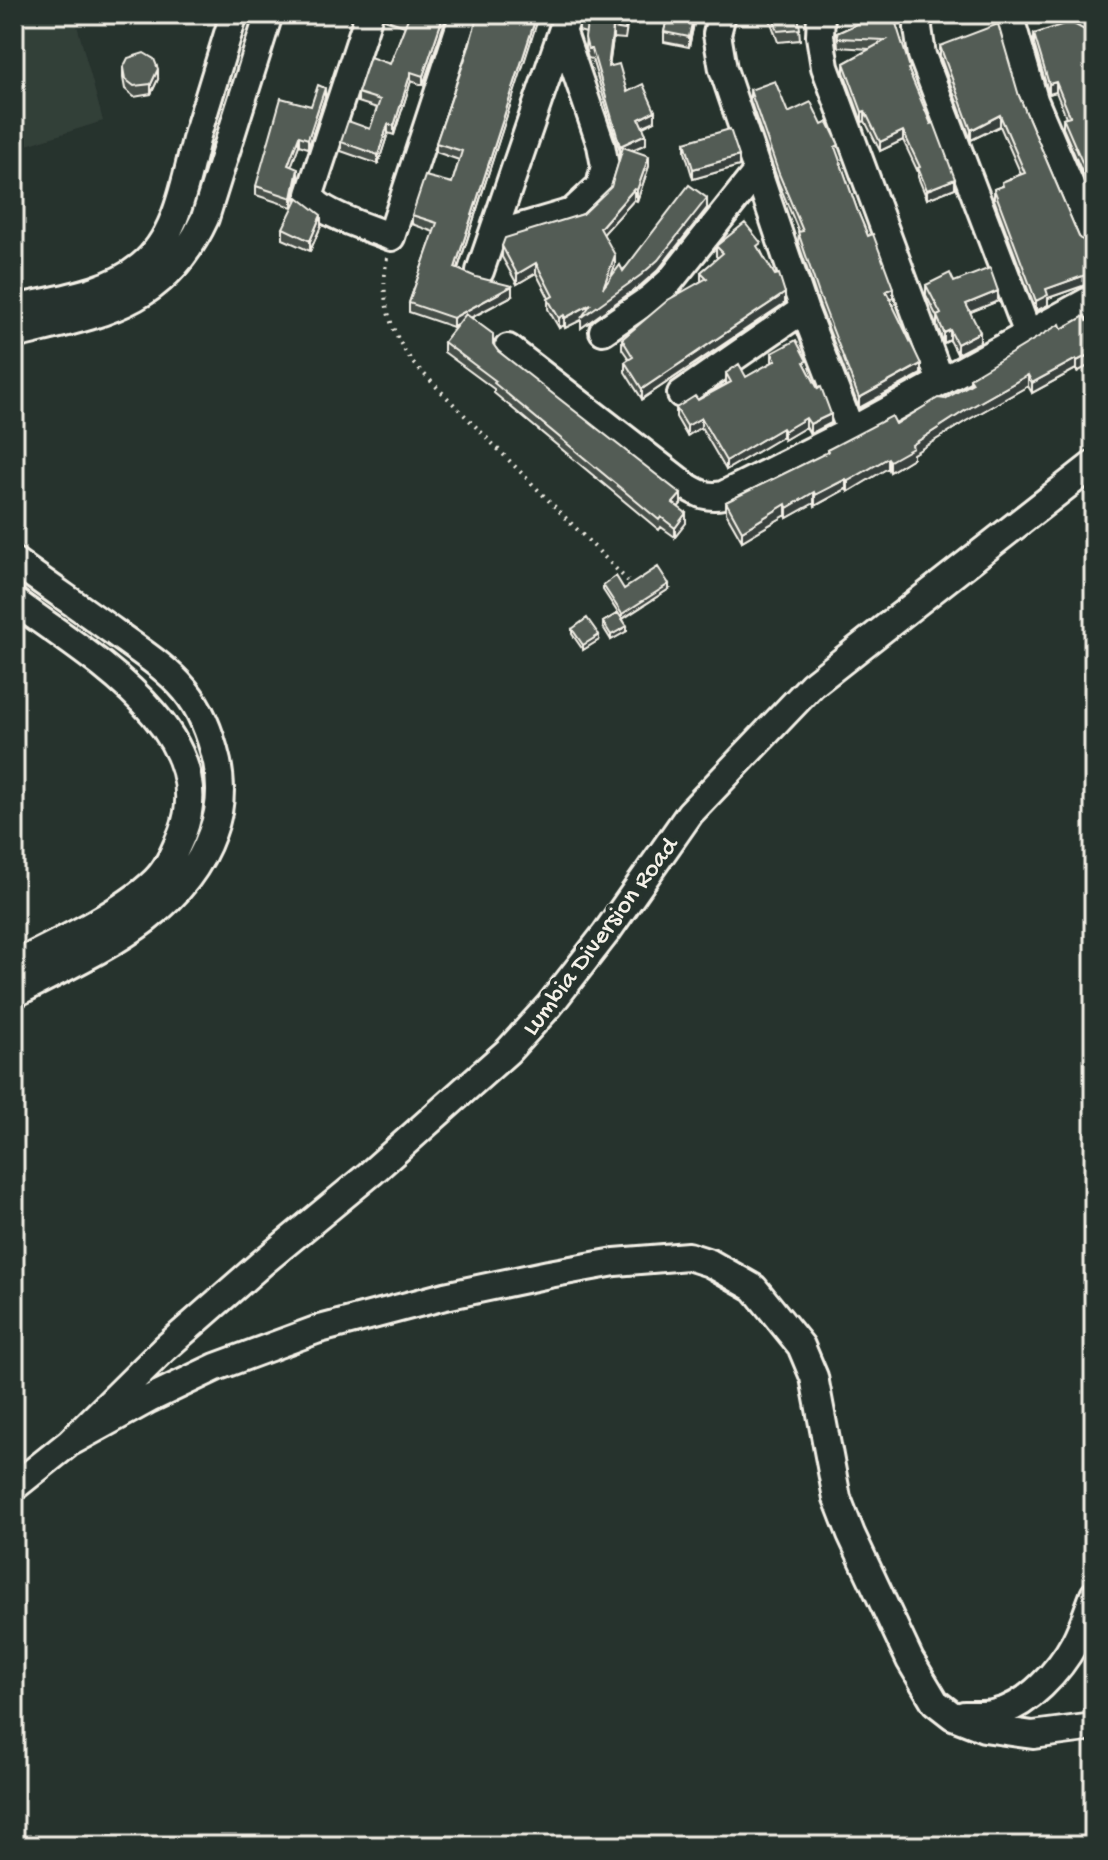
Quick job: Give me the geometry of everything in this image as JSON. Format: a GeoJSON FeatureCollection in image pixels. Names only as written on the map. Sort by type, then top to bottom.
{"type":"FeatureCollection","features":[{"type":"Feature","properties":{"kind":"street"},"geometry":{"type":"LineString","coordinates":[[14,309],[96,289],[141,267],[154,254],[178,205],[234,14]]}},
{"type":"Feature","properties":{"kind":"street"},"geometry":{"type":"LineString","coordinates":[[14,335],[111,311],[131,302],[179,261],[195,240],[205,218],[269,14]]}},
{"type":"Feature","properties":{"kind":"street"},"geometry":{"type":"LineString","coordinates":[[369,14],[310,194],[323,209],[391,237],[464,14]]}},
{"type":"Feature","properties":{"kind":"street"},"geometry":{"type":"LineString","coordinates":[[722,14],[717,34],[718,51],[756,173],[851,431]]}},
{"type":"Feature","properties":{"kind":"street"},"geometry":{"type":"LineString","coordinates":[[821,14],[820,36],[825,67],[941,382]]}},
{"type":"Feature","properties":{"kind":"street"},"geometry":{"type":"LineString","coordinates":[[919,14],[922,55],[1028,334]]}},
{"type":"Feature","properties":{"kind":"street"},"geometry":{"type":"LineString","coordinates":[[1009,14],[1034,100],[1094,241]]}},
{"type":"Feature","properties":{"kind":"street"},"geometry":{"type":"LineString","coordinates":[[1069,14],[1094,24]]}},
{"type":"Feature","properties":{"kind":"street"},"geometry":{"type":"LineString","coordinates":[[494,235],[572,212],[600,186],[605,166],[601,145],[566,24]]}},
{"type":"Feature","properties":{"kind":"street"},"geometry":{"type":"LineString","coordinates":[[480,271],[566,24]]}},
{"type":"Feature","properties":{"kind":"street"},"geometry":{"type":"LineString","coordinates":[[198,135],[228,142]]}},
{"type":"Feature","properties":{"kind":"street"},"geometry":{"type":"LineString","coordinates":[[603,331],[670,281],[756,173]]}},
{"type":"Feature","properties":{"kind":"street"},"geometry":{"type":"LineString","coordinates":[[508,348],[700,495],[723,495],[851,431],[1094,298]]}},
{"type":"Feature","properties":{"kind":"street"},"geometry":{"type":"LineString","coordinates":[[681,394],[804,309]]}},
{"type":"Feature","properties":{"kind":"street","name":"Lumbia Diversion Road"},"geometry":{"type":"LineString","coordinates":[[69,1443],[164,1349],[371,1173],[508,1051],[549,1006],[606,933],[690,813],[812,685],[1094,464]]}},
{"type":"Feature","properties":{"kind":"street"},"geometry":{"type":"LineString","coordinates":[[14,561],[161,665],[185,690],[199,710],[212,743],[221,782],[217,822],[203,859],[181,889],[157,912],[119,938],[14,994]]}},
{"type":"Feature","properties":{"kind":"street"},"geometry":{"type":"LineString","coordinates":[[14,601],[121,681],[150,707],[179,751],[190,798],[187,820],[173,855],[158,878],[121,906],[14,965]]}},
{"type":"Feature","properties":{"kind":"street"},"geometry":{"type":"LineString","coordinates":[[14,1487],[69,1443],[149,1399],[216,1367],[316,1330],[445,1296],[549,1274],[615,1262],[688,1256],[710,1263],[754,1288],[801,1346],[814,1377],[837,1498],[923,1685],[935,1702],[953,1716],[984,1728],[1033,1735],[1094,1727]]}},
{"type":"Feature","properties":{"kind":"street"},"geometry":{"type":"LineString","coordinates":[[953,1716],[996,1714],[1038,1687],[1061,1664],[1075,1641],[1094,1595]]}},
{"type":"Feature","properties":{"kind":"path"},"geometry":{"type":"LineString","coordinates":[[391,237],[383,277],[383,301],[405,353],[436,390],[628,581]]}},
{"type":"Feature","properties":{"kind":"shaded area"},"geometry":{"type":"Polygon","coordinates":[[[14,14],[74,14],[103,121],[14,149],[14,14]]]}},
{"type":"Feature","properties":{"kind":"shaded area"},"geometry":{"type":"Polygon","coordinates":[[[14,1839],[143,1840],[163,1846],[14,1846],[14,1839]]]}},
{"type":"Feature","properties":{"kind":"building"},"geometry":{"type":"Polygon","coordinates":[[[396,14],[444,14],[423,76],[411,72],[394,126],[388,124],[378,155],[341,142],[348,121],[370,129],[380,100],[358,93],[370,57],[390,64],[408,18],[396,14]]]}},
{"type":"Feature","properties":{"kind":"building"},"geometry":{"type":"Polygon","coordinates":[[[478,14],[537,14],[455,268],[512,286],[453,318],[409,303],[437,223],[412,215],[425,176],[452,183],[462,151],[436,143],[478,14]]]}},
{"type":"Feature","properties":{"kind":"building"},"geometry":{"type":"Polygon","coordinates":[[[582,14],[628,14],[625,30],[613,28],[608,67],[619,64],[627,92],[643,84],[655,111],[639,119],[646,134],[620,146],[592,49],[588,49],[585,38],[587,24],[579,21],[582,14]]]}},
{"type":"Feature","properties":{"kind":"building"},"geometry":{"type":"Polygon","coordinates":[[[668,14],[694,14],[689,37],[664,32],[668,14]]]}},
{"type":"Feature","properties":{"kind":"building"},"geometry":{"type":"Polygon","coordinates":[[[772,14],[798,14],[800,29],[778,31],[772,14]]]}},
{"type":"Feature","properties":{"kind":"building"},"geometry":{"type":"Polygon","coordinates":[[[858,14],[893,14],[908,69],[931,124],[934,123],[955,179],[927,190],[903,131],[880,142],[865,111],[862,112],[844,63],[886,40],[838,38],[837,33],[857,24],[858,14]]]}},
{"type":"Feature","properties":{"kind":"building"},"geometry":{"type":"Polygon","coordinates":[[[1070,22],[1094,35],[1094,70],[1087,73],[1094,94],[1094,175],[1091,167],[1085,169],[1063,118],[1070,116],[1056,82],[1049,84],[1034,34],[1070,22]]]}},
{"type":"Feature","properties":{"kind":"building"},"geometry":{"type":"Polygon","coordinates":[[[998,24],[1019,96],[1079,237],[1094,253],[1094,272],[1046,289],[1048,295],[1036,301],[994,189],[1003,186],[1002,182],[1025,173],[1000,115],[971,130],[940,46],[998,24]]]}},
{"type":"Feature","properties":{"kind":"building"},"geometry":{"type":"Polygon","coordinates":[[[144,53],[154,59],[158,69],[151,84],[134,86],[125,79],[123,68],[128,58],[144,53]]]}},
{"type":"Feature","properties":{"kind":"building"},"geometry":{"type":"Polygon","coordinates":[[[775,81],[788,113],[811,102],[822,125],[828,122],[839,145],[835,147],[858,212],[868,236],[873,234],[893,288],[886,291],[921,364],[859,398],[819,294],[798,232],[803,231],[779,174],[750,90],[775,81]]]}},
{"type":"Feature","properties":{"kind":"building"},"geometry":{"type":"Polygon","coordinates":[[[318,85],[325,88],[308,139],[299,136],[288,165],[298,169],[292,198],[256,186],[281,98],[311,106],[318,85]]]}},
{"type":"Feature","properties":{"kind":"building"},"geometry":{"type":"Polygon","coordinates":[[[730,129],[739,156],[693,169],[685,142],[730,129]]]}},
{"type":"Feature","properties":{"kind":"building"},"geometry":{"type":"Polygon","coordinates":[[[623,147],[649,156],[637,190],[634,189],[600,228],[615,255],[603,288],[620,265],[623,271],[689,185],[707,198],[658,260],[641,275],[581,318],[591,304],[565,318],[564,315],[559,318],[548,299],[553,296],[536,263],[517,274],[502,246],[505,238],[583,214],[611,187],[623,147]]]}},
{"type":"Feature","properties":{"kind":"building"},"geometry":{"type":"Polygon","coordinates":[[[298,197],[321,215],[310,241],[283,228],[298,197]]]}},
{"type":"Feature","properties":{"kind":"building"},"geometry":{"type":"Polygon","coordinates":[[[745,223],[761,243],[757,246],[775,275],[779,274],[785,293],[642,389],[625,362],[633,357],[622,339],[668,300],[707,278],[701,272],[723,253],[716,246],[745,223]]]}},
{"type":"Feature","properties":{"kind":"building"},"geometry":{"type":"Polygon","coordinates":[[[990,268],[998,291],[966,304],[980,332],[957,344],[950,330],[944,333],[937,316],[941,314],[926,285],[950,273],[954,282],[990,268]]]}},
{"type":"Feature","properties":{"kind":"building"},"geometry":{"type":"Polygon","coordinates":[[[466,314],[493,334],[493,344],[498,351],[681,494],[673,503],[686,513],[675,528],[661,517],[659,520],[494,383],[496,381],[444,342],[466,314]]]}},
{"type":"Feature","properties":{"kind":"building"},"geometry":{"type":"Polygon","coordinates":[[[1085,316],[1087,321],[1094,317],[1094,352],[1032,383],[1028,375],[966,410],[890,461],[888,458],[848,481],[846,479],[815,495],[814,492],[787,508],[786,504],[742,531],[726,502],[828,452],[892,416],[896,424],[938,398],[945,399],[973,383],[970,378],[1060,324],[1062,329],[1085,316]]]}},
{"type":"Feature","properties":{"kind":"building"},"geometry":{"type":"Polygon","coordinates":[[[796,340],[818,389],[821,387],[831,414],[810,424],[806,418],[784,431],[782,428],[726,461],[701,418],[687,426],[676,408],[695,396],[698,400],[731,382],[726,373],[739,364],[746,377],[776,360],[772,353],[796,340]]]}},
{"type":"Feature","properties":{"kind":"building"},"geometry":{"type":"Polygon","coordinates":[[[658,567],[669,584],[622,614],[603,585],[616,576],[624,589],[658,567]]]}},
{"type":"Feature","properties":{"kind":"building"},"geometry":{"type":"Polygon","coordinates":[[[618,613],[627,626],[611,635],[603,622],[618,613]]]}},
{"type":"Feature","properties":{"kind":"building"},"geometry":{"type":"Polygon","coordinates":[[[587,618],[599,635],[583,645],[572,629],[587,618]]]}}]}
